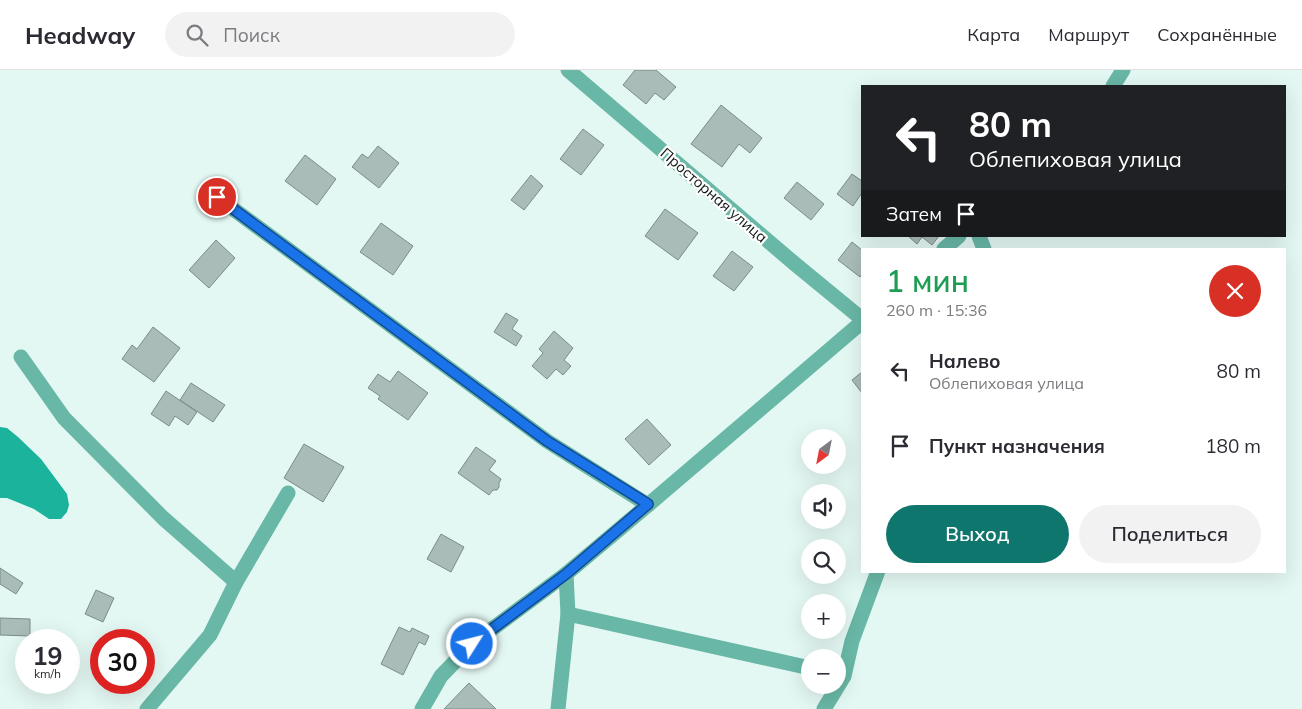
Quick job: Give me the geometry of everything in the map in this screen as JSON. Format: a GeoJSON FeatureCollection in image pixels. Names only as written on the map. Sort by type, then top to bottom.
{"type":"FeatureCollection","features":[{"type":"Feature","properties":{"kind":"street","name":"Просторная улица"},"geometry":{"type":"LineString","coordinates":[[568,70],[861,319]]}},
{"type":"Feature","properties":{"kind":"street"},"geometry":{"type":"LineString","coordinates":[[1114,85],[1123,70]]}},
{"type":"Feature","properties":{"kind":"street"},"geometry":{"type":"LineString","coordinates":[[217,197],[547,441],[648,504]]}},
{"type":"Feature","properties":{"kind":"street"},"geometry":{"type":"LineString","coordinates":[[945,248],[958,237]]}},
{"type":"Feature","properties":{"kind":"street"},"geometry":{"type":"LineString","coordinates":[[422,709],[442,676],[472,644],[566,574],[861,321]]}},
{"type":"Feature","properties":{"kind":"street"},"geometry":{"type":"LineString","coordinates":[[21,357],[64,418],[163,518],[236,582]]}},
{"type":"Feature","properties":{"kind":"street"},"geometry":{"type":"LineString","coordinates":[[147,709],[210,636],[236,582],[288,493]]}},
{"type":"Feature","properties":{"kind":"street"},"geometry":{"type":"LineString","coordinates":[[846,660],[877,573]]}},
{"type":"Feature","properties":{"kind":"street"},"geometry":{"type":"LineString","coordinates":[[558,709],[568,614],[566,574]]}},
{"type":"Feature","properties":{"kind":"street"},"geometry":{"type":"LineString","coordinates":[[568,614],[801,666]]}},
{"type":"Feature","properties":{"kind":"street"},"geometry":{"type":"LineString","coordinates":[[824,709],[832,694]]}},
{"type":"Feature","properties":{"kind":"shaded area"},"geometry":{"type":"Polygon","coordinates":[[[0,427],[7,428],[41,459],[67,494],[69,505],[67,512],[61,519],[49,519],[34,509],[7,498],[0,498],[0,427]]]}},
{"type":"Feature","properties":{"kind":"building"},"geometry":{"type":"Polygon","coordinates":[[[635,70],[656,70],[676,87],[664,100],[655,93],[646,104],[623,85],[635,70]]]}},
{"type":"Feature","properties":{"kind":"building"},"geometry":{"type":"Polygon","coordinates":[[[721,105],[762,138],[750,153],[739,144],[722,167],[691,144],[721,105]]]}},
{"type":"Feature","properties":{"kind":"building"},"geometry":{"type":"Polygon","coordinates":[[[583,129],[604,145],[581,175],[560,159],[583,129]]]}},
{"type":"Feature","properties":{"kind":"building"},"geometry":{"type":"Polygon","coordinates":[[[378,146],[399,163],[379,188],[352,167],[362,154],[368,158],[378,146]]]}},
{"type":"Feature","properties":{"kind":"building"},"geometry":{"type":"Polygon","coordinates":[[[305,155],[336,179],[317,205],[285,181],[305,155]]]}},
{"type":"Feature","properties":{"kind":"building"},"geometry":{"type":"Polygon","coordinates":[[[852,174],[861,180],[861,194],[853,206],[837,194],[852,174]]]}},
{"type":"Feature","properties":{"kind":"building"},"geometry":{"type":"Polygon","coordinates":[[[531,175],[543,186],[524,210],[511,200],[531,175]]]}},
{"type":"Feature","properties":{"kind":"building"},"geometry":{"type":"Polygon","coordinates":[[[797,182],[824,204],[811,220],[784,198],[797,182]]]}},
{"type":"Feature","properties":{"kind":"building"},"geometry":{"type":"Polygon","coordinates":[[[665,209],[698,233],[678,260],[645,236],[665,209]]]}},
{"type":"Feature","properties":{"kind":"building"},"geometry":{"type":"Polygon","coordinates":[[[381,223],[413,246],[393,275],[360,252],[381,223]]]}},
{"type":"Feature","properties":{"kind":"building"},"geometry":{"type":"Polygon","coordinates":[[[909,237],[922,237],[917,244],[909,237]]]}},
{"type":"Feature","properties":{"kind":"building"},"geometry":{"type":"Polygon","coordinates":[[[922,237],[938,237],[932,245],[922,237]]]}},
{"type":"Feature","properties":{"kind":"building"},"geometry":{"type":"Polygon","coordinates":[[[216,240],[235,258],[209,288],[189,270],[216,240]]]}},
{"type":"Feature","properties":{"kind":"building"},"geometry":{"type":"Polygon","coordinates":[[[852,242],[861,249],[860,277],[838,260],[852,242]]]}},
{"type":"Feature","properties":{"kind":"building"},"geometry":{"type":"Polygon","coordinates":[[[732,251],[753,267],[734,291],[713,276],[732,251]]]}},
{"type":"Feature","properties":{"kind":"building"},"geometry":{"type":"Polygon","coordinates":[[[506,313],[518,320],[512,329],[522,336],[516,346],[494,332],[506,313]]]}},
{"type":"Feature","properties":{"kind":"building"},"geometry":{"type":"Polygon","coordinates":[[[153,327],[180,348],[154,382],[122,359],[132,345],[137,349],[153,327]]]}},
{"type":"Feature","properties":{"kind":"building"},"geometry":{"type":"Polygon","coordinates":[[[554,331],[573,348],[564,360],[571,366],[563,375],[556,369],[547,379],[532,366],[543,353],[539,349],[554,331]]]}},
{"type":"Feature","properties":{"kind":"building"},"geometry":{"type":"Polygon","coordinates":[[[398,371],[428,393],[408,420],[378,399],[380,396],[368,388],[378,374],[390,382],[398,371]]]}},
{"type":"Feature","properties":{"kind":"building"},"geometry":{"type":"Polygon","coordinates":[[[861,373],[861,392],[852,380],[861,373]]]}},
{"type":"Feature","properties":{"kind":"building"},"geometry":{"type":"Polygon","coordinates":[[[191,383],[225,405],[213,422],[180,400],[191,383]]]}},
{"type":"Feature","properties":{"kind":"building"},"geometry":{"type":"Polygon","coordinates":[[[166,391],[197,412],[188,425],[175,416],[169,426],[151,414],[166,391]]]}},
{"type":"Feature","properties":{"kind":"building"},"geometry":{"type":"Polygon","coordinates":[[[647,419],[671,445],[649,465],[625,439],[647,419]]]}},
{"type":"Feature","properties":{"kind":"building"},"geometry":{"type":"Polygon","coordinates":[[[304,444],[344,467],[323,502],[284,478],[304,444]]]}},
{"type":"Feature","properties":{"kind":"building"},"geometry":{"type":"Polygon","coordinates":[[[476,447],[496,461],[489,470],[501,479],[497,490],[493,490],[489,495],[458,473],[476,447]]]}},
{"type":"Feature","properties":{"kind":"building"},"geometry":{"type":"Polygon","coordinates":[[[441,534],[464,547],[451,572],[427,559],[441,534]]]}},
{"type":"Feature","properties":{"kind":"building"},"geometry":{"type":"Polygon","coordinates":[[[0,568],[23,583],[16,594],[0,584],[0,568]]]}},
{"type":"Feature","properties":{"kind":"building"},"geometry":{"type":"Polygon","coordinates":[[[96,590],[114,598],[103,622],[85,614],[96,590]]]}},
{"type":"Feature","properties":{"kind":"building"},"geometry":{"type":"Polygon","coordinates":[[[0,618],[30,619],[30,629],[15,629],[15,636],[0,635],[0,618]]]}},
{"type":"Feature","properties":{"kind":"building"},"geometry":{"type":"Polygon","coordinates":[[[399,627],[410,632],[412,628],[429,636],[425,645],[419,642],[403,675],[381,664],[399,627]]]}},
{"type":"Feature","properties":{"kind":"building"},"geometry":{"type":"Polygon","coordinates":[[[469,683],[496,709],[444,709],[469,683]]]}},
{"type":"Feature","properties":{"kind":"route"},"geometry":{"type":"LineString","coordinates":[[217,197],[547,441],[648,504],[566,574],[472,644]]}}]}
